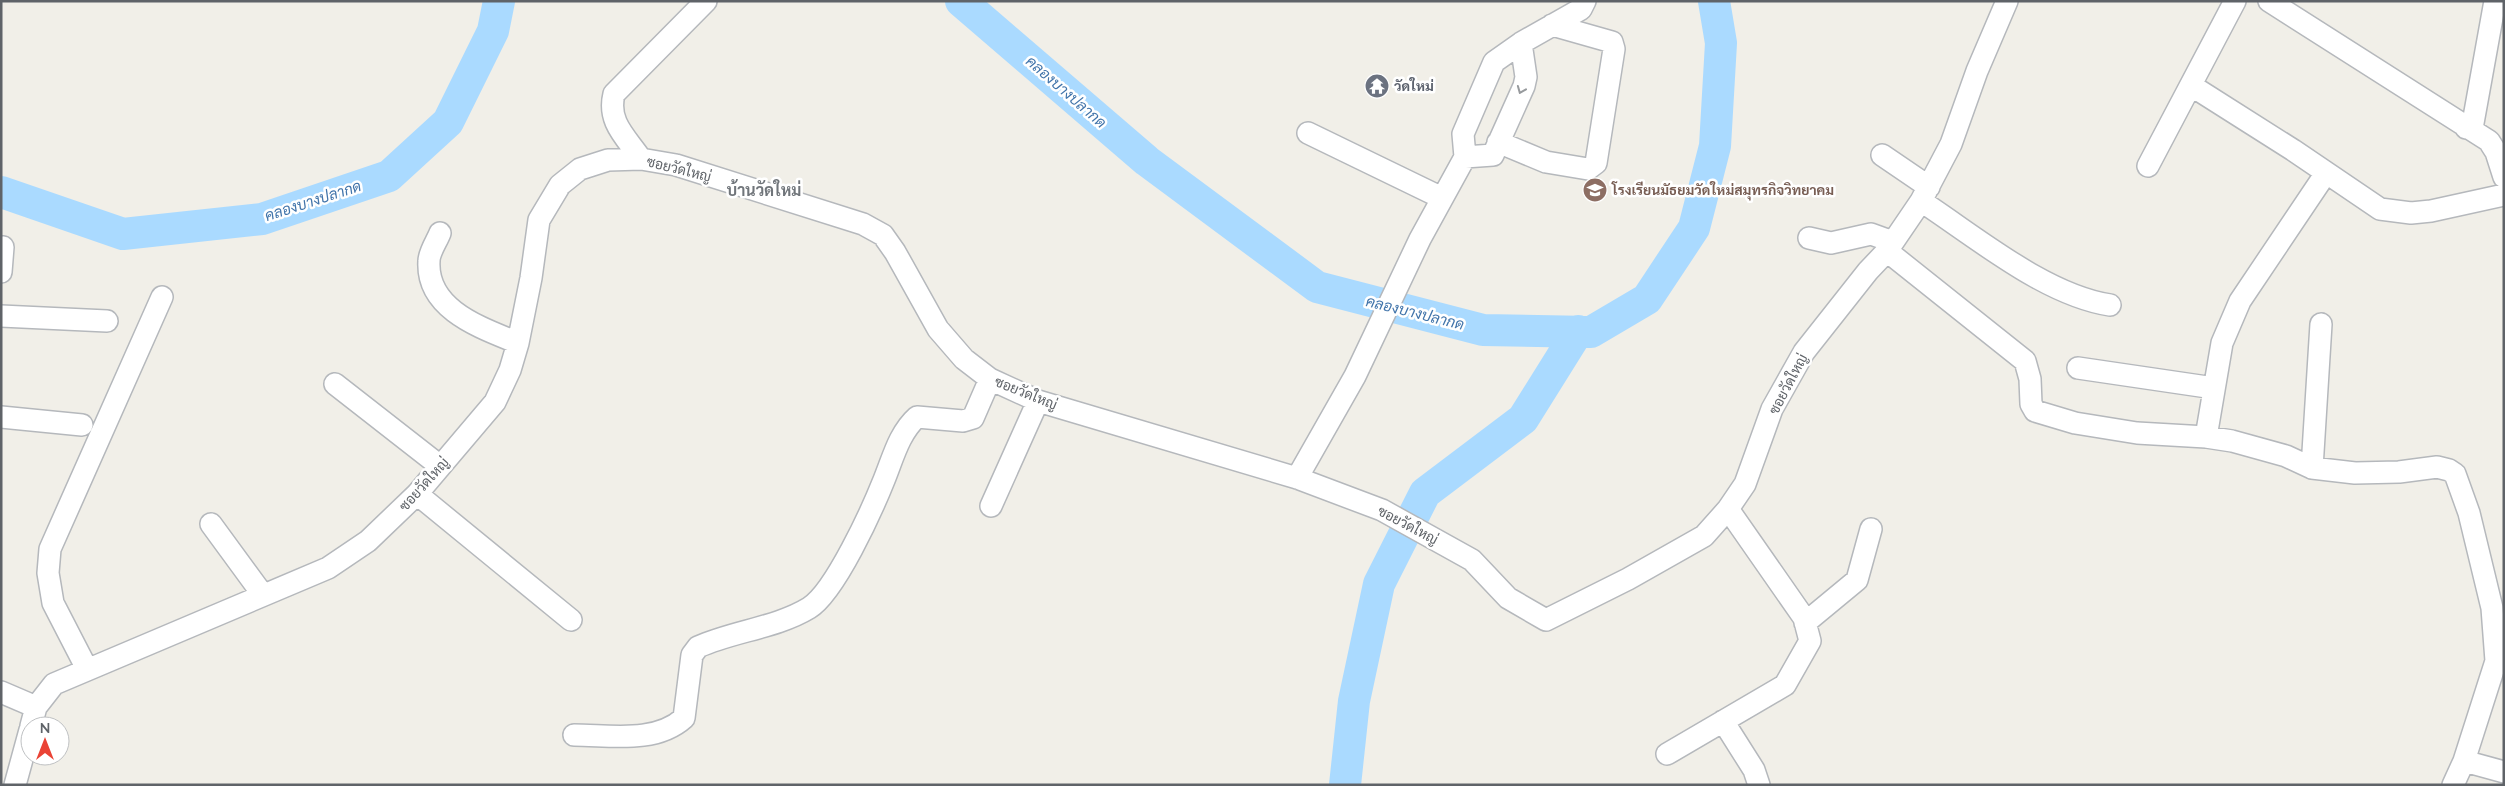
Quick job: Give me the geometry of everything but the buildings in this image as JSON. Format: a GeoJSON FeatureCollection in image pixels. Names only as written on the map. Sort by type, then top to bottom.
{"type":"FeatureCollection","features":[{"type":"Feature","properties":{"kind":"street"},"geometry":{"type":"LineString","coordinates":[[641,159],[615,121],[611,109],[614,94],[706,1]]}},
{"type":"Feature","properties":{"kind":"street"},"geometry":{"type":"LineString","coordinates":[[1297,478],[1355,376],[1420,239],[1465,157],[1463,134],[1494,62],[1521,42],[1581,9],[1585,1]]}},
{"type":"Feature","properties":{"kind":"street","name":"ซอยวัดใหญ่"},"geometry":{"type":"LineString","coordinates":[[35,716],[54,684],[87,668],[328,568],[368,541],[417,494],[495,402],[510,370],[518,343],[531,278],[539,220],[560,185],[580,169],[608,160],[641,159],[676,165],[863,224],[883,235],[895,252],[938,329],[964,359],[990,379],[1038,401],[1297,478],[1382,510],[1472,560],[1508,598],[1546,620],[1628,579],[1704,536],[1728,509],[1745,484],[1772,409],[1804,352],[1890,247],[1925,194],[1951,144],[1977,71],[2007,1]]}},
{"type":"Feature","properties":{"kind":"street"},"geometry":{"type":"LineString","coordinates":[[2148,166],[2192,86],[2235,1]]}},
{"type":"Feature","properties":{"kind":"street"},"geometry":{"type":"LineString","coordinates":[[2270,1],[2489,141],[2496,152],[2504,178]]}},
{"type":"Feature","properties":{"kind":"street"},"geometry":{"type":"LineString","coordinates":[[2466,128],[2474,123],[2494,1]]}},
{"type":"Feature","properties":{"kind":"street"},"geometry":{"type":"LineString","coordinates":[[1498,142],[1546,162],[1588,169],[1596,164],[1614,49],[1612,42],[1552,25]]}},
{"type":"Feature","properties":{"kind":"street"},"geometry":{"type":"LineString","coordinates":[[1465,157],[1493,154],[1524,86],[1526,77],[1521,42]]}},
{"type":"Feature","properties":{"kind":"street"},"geometry":{"type":"LineString","coordinates":[[2192,86],[2380,209],[2395,212],[2431,211],[2504,195]]}},
{"type":"Feature","properties":{"kind":"street"},"geometry":{"type":"LineString","coordinates":[[1308,133],[1442,198]]}},
{"type":"Feature","properties":{"kind":"street"},"geometry":{"type":"LineString","coordinates":[[1882,155],[1925,194],[2027,271],[2059,289],[2110,305]]}},
{"type":"Feature","properties":{"kind":"street"},"geometry":{"type":"LineString","coordinates":[[2206,437],[2222,343],[2240,301],[2326,173]]}},
{"type":"Feature","properties":{"kind":"street"},"geometry":{"type":"LineString","coordinates":[[440,232],[429,259],[430,276],[445,305],[472,323],[518,343]]}},
{"type":"Feature","properties":{"kind":"street"},"geometry":{"type":"LineString","coordinates":[[1809,238],[1831,243],[1871,234],[1890,247],[2025,361],[2030,379],[2031,404],[2035,411],[2075,423],[2101,428],[2232,441],[2286,456],[2312,468],[2356,473],[2399,472],[2437,467],[2449,470],[2455,474],[2468,513],[2492,608],[2498,657],[2464,761],[2453,785]]}},
{"type":"Feature","properties":{"kind":"street"},"geometry":{"type":"LineString","coordinates":[[1,272],[3,247]]}},
{"type":"Feature","properties":{"kind":"street"},"geometry":{"type":"LineString","coordinates":[[87,668],[53,603],[48,573],[50,549],[162,297]]}},
{"type":"Feature","properties":{"kind":"street"},"geometry":{"type":"LineString","coordinates":[[1,316],[107,321]]}},
{"type":"Feature","properties":{"kind":"street"},"geometry":{"type":"LineString","coordinates":[[2312,468],[2321,324]]}},
{"type":"Feature","properties":{"kind":"street"},"geometry":{"type":"LineString","coordinates":[[2078,368],[2214,388]]}},
{"type":"Feature","properties":{"kind":"street"},"geometry":{"type":"LineString","coordinates":[[574,735],[651,736],[677,725],[684,718],[692,655],[698,647],[792,616],[818,601],[842,566],[883,482],[896,447],[909,424],[917,417],[963,421],[973,418],[990,379]]}},
{"type":"Feature","properties":{"kind":"street"},"geometry":{"type":"LineString","coordinates":[[335,384],[440,466]]}},
{"type":"Feature","properties":{"kind":"street"},"geometry":{"type":"LineString","coordinates":[[991,506],[1038,401]]}},
{"type":"Feature","properties":{"kind":"street"},"geometry":{"type":"LineString","coordinates":[[1,417],[82,425]]}},
{"type":"Feature","properties":{"kind":"street"},"geometry":{"type":"LineString","coordinates":[[417,494],[571,620]]}},
{"type":"Feature","properties":{"kind":"street"},"geometry":{"type":"LineString","coordinates":[[1667,754],[1785,685],[1810,641],[1805,622],[1728,509]]}},
{"type":"Feature","properties":{"kind":"street"},"geometry":{"type":"LineString","coordinates":[[211,524],[263,595]]}},
{"type":"Feature","properties":{"kind":"street"},"geometry":{"type":"LineString","coordinates":[[1805,622],[1856,580],[1871,529]]}},
{"type":"Feature","properties":{"kind":"street"},"geometry":{"type":"LineString","coordinates":[[1,692],[27,716]]}},
{"type":"Feature","properties":{"kind":"street"},"geometry":{"type":"LineString","coordinates":[[1723,721],[1754,770],[1759,785]]}},
{"type":"Feature","properties":{"kind":"street"},"geometry":{"type":"LineString","coordinates":[[2464,761],[2504,772]]}},
{"type":"Feature","properties":{"kind":"street","name":"ซอยวัดใหญ่"},"geometry":{"type":"LineString","coordinates":[[15,785],[20,766]]}},
{"type":"Feature","properties":{"kind":"waterway","name":"คลองบางปลากด"},"geometry":{"type":"LineString","coordinates":[[1,192],[123,234],[262,219],[389,176],[448,122],[493,31],[499,1]]}},
{"type":"Feature","properties":{"kind":"waterway","name":"คลองบางปลากด"},"geometry":{"type":"LineString","coordinates":[[961,1],[1147,161],[1317,287],[1483,330],[1591,332],[1647,299],[1694,228],[1715,146],[1721,43],[1714,1]]}},
{"type":"Feature","properties":{"kind":"waterway"},"geometry":{"type":"LineString","coordinates":[[1345,785],[1354,701],[1379,584],[1425,493],[1523,419],[1578,331]]}},
{"type":"Feature","properties":{"kind":"place","name":"วัดใหม่"},"geometry":{"type":"Point","coordinates":[1377,86]}},
{"type":"Feature","properties":{"kind":"place","name":"โรงเรียนมัธยมวัดใหม่สมุทรกิจวิทยาคม"},"geometry":{"type":"Point","coordinates":[1595,190]}},
{"type":"Feature","properties":{"kind":"district","name":"บ้านวัดใหม่"},"geometry":{"type":"Point","coordinates":[764,190]}}]}
